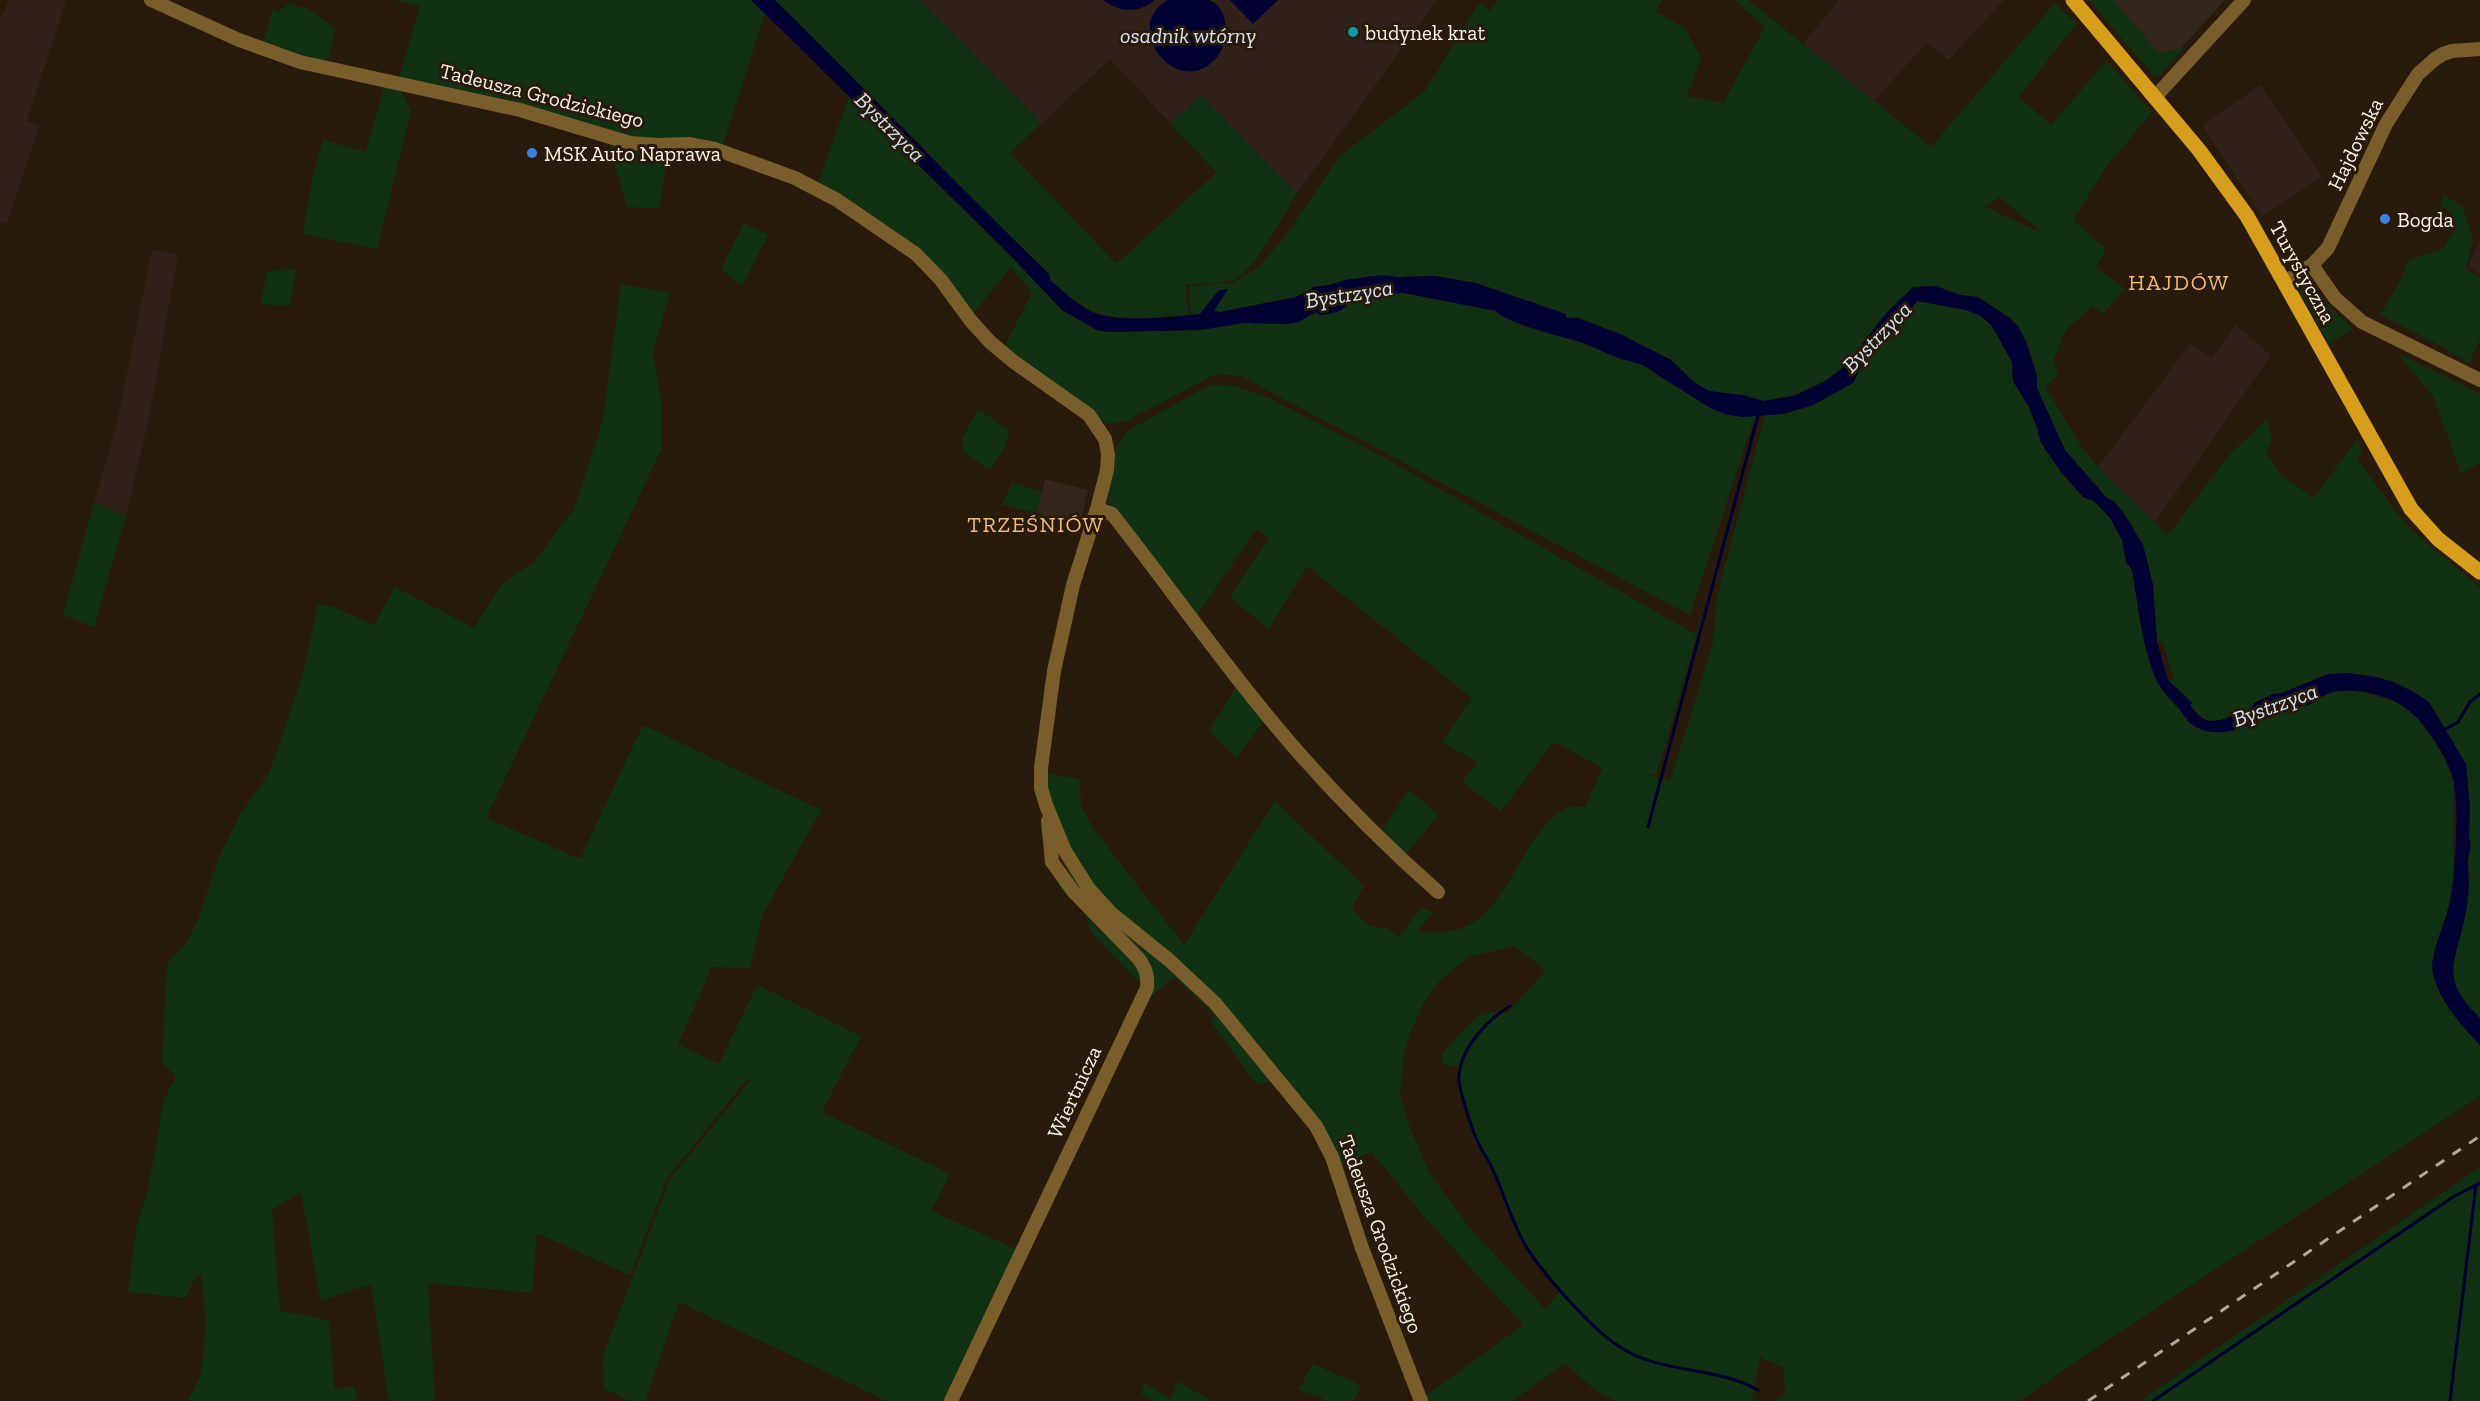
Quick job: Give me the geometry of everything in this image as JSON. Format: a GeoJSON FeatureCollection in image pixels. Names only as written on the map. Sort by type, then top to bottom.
{"type":"FeatureCollection","features":[{"type":"Feature","properties":{"kind":"main road","name":"Turystyczna"},"geometry":{"type":"LineString","coordinates":[[2073,0],[2230,190],[2285,282],[2406,502],[2432,534],[2480,572]]}},
{"type":"Feature","properties":{"kind":"street","name":"Tadeusza Grodzickiego"},"geometry":{"type":"LineString","coordinates":[[151,0],[228,36],[288,58],[520,110],[621,141],[658,145],[695,145],[715,149],[777,171],[827,194],[916,254],[941,280],[971,321],[990,342],[1014,362],[1074,403],[1095,422],[1102,433],[1108,454],[1106,479],[1071,594],[1050,697],[1040,774],[1044,800],[1065,851],[1089,889],[1112,914],[1169,960],[1215,1003],[1316,1126],[1332,1157],[1366,1258],[1421,1401]]}},
{"type":"Feature","properties":{"kind":"street"},"geometry":{"type":"LineString","coordinates":[[2155,97],[2244,0]]}},
{"type":"Feature","properties":{"kind":"street","name":"Hajdowska"},"geometry":{"type":"LineString","coordinates":[[2285,282],[2312,265],[2324,254],[2335,237],[2382,133],[2418,74],[2443,54],[2480,49]]}},
{"type":"Feature","properties":{"kind":"street"},"geometry":{"type":"LineString","coordinates":[[2312,265],[2335,298],[2362,322],[2480,380]]}},
{"type":"Feature","properties":{"kind":"street"},"geometry":{"type":"LineString","coordinates":[[1097,509],[1112,514],[1234,673],[1306,761],[1397,856],[1438,892]]}},
{"type":"Feature","properties":{"kind":"street","name":"Wiertnicza"},"geometry":{"type":"LineString","coordinates":[[951,1401],[1147,988],[1148,978],[1139,958],[1073,891],[1052,862],[1048,821],[1051,818]]}},
{"type":"Feature","properties":{"kind":"shaded area"},"geometry":{"type":"Polygon","coordinates":[[[9,0],[66,0],[27,121],[40,125],[7,224],[0,222],[0,19],[9,0]]]}},
{"type":"Feature","properties":{"kind":"shaded area"},"geometry":{"type":"Polygon","coordinates":[[[864,0],[1437,0],[1297,193],[1256,258],[1116,264],[1217,172],[1110,59],[1010,153],[864,0]]]}},
{"type":"Feature","properties":{"kind":"shaded area"},"geometry":{"type":"Polygon","coordinates":[[[1839,0],[2004,0],[1948,60],[1927,42],[1874,101],[1803,44],[1839,0]]]}},
{"type":"Feature","properties":{"kind":"shaded area"},"geometry":{"type":"Polygon","coordinates":[[[2103,0],[2225,0],[2162,69],[2103,0]]]}},
{"type":"Feature","properties":{"kind":"shaded area"},"geometry":{"type":"Polygon","coordinates":[[[2260,85],[2322,176],[2262,217],[2202,125],[2260,85]]]}},
{"type":"Feature","properties":{"kind":"shaded area"},"geometry":{"type":"Polygon","coordinates":[[[2480,241],[2480,274],[2468,267],[2480,241]]]}},
{"type":"Feature","properties":{"kind":"shaded area"},"geometry":{"type":"Polygon","coordinates":[[[152,250],[178,255],[149,417],[126,516],[94,502],[116,428],[152,250]]]}},
{"type":"Feature","properties":{"kind":"shaded area"},"geometry":{"type":"Polygon","coordinates":[[[2236,325],[2271,355],[2155,522],[2098,467],[2190,344],[2212,358],[2236,325]]]}},
{"type":"Feature","properties":{"kind":"shaded area"},"geometry":{"type":"Polygon","coordinates":[[[1045,479],[1088,490],[1080,524],[1037,513],[1045,479]]]}},
{"type":"Feature","properties":{"kind":"green space"},"geometry":{"type":"Polygon","coordinates":[[[395,0],[751,0],[765,14],[721,150],[659,145],[399,78],[420,6],[395,0]]]}},
{"type":"Feature","properties":{"kind":"green space"},"geometry":{"type":"Polygon","coordinates":[[[775,0],[921,0],[1041,123],[1010,153],[1116,264],[1217,173],[1170,124],[1201,95],[1297,193],[1268,241],[1241,275],[1222,283],[1185,284],[1188,315],[1126,318],[1101,314],[1081,305],[1050,280],[1049,274],[949,177],[920,144],[775,0]]]}},
{"type":"Feature","properties":{"kind":"green space"},"geometry":{"type":"Polygon","coordinates":[[[1498,0],[1662,0],[1656,11],[1685,29],[1701,57],[1687,96],[1723,103],[1765,27],[1735,0],[1748,0],[1931,147],[2055,3],[2076,24],[2019,97],[2051,125],[2107,61],[2152,112],[2107,166],[2073,220],[2106,249],[2096,267],[2125,289],[2103,314],[2092,306],[2066,330],[2053,360],[2058,375],[2045,387],[2083,449],[2098,467],[2168,535],[2230,454],[2267,419],[2272,440],[2266,452],[2281,475],[2314,498],[2357,439],[2362,452],[2356,458],[2407,526],[2480,588],[2480,1018],[2464,1002],[2456,988],[2452,972],[2466,913],[2470,880],[2468,864],[2471,844],[2469,838],[2470,807],[2466,764],[2429,702],[2391,681],[2328,674],[2282,693],[2273,694],[2250,709],[2221,720],[2204,720],[2190,705],[2192,702],[2168,680],[2174,678],[2162,641],[2157,642],[2154,603],[2147,562],[2133,525],[2121,509],[2106,497],[2065,450],[2037,388],[2034,362],[2027,344],[1992,306],[1978,297],[1960,295],[1936,286],[1917,287],[1888,311],[1845,366],[1825,381],[1796,395],[1764,401],[1709,391],[1694,382],[1671,360],[1620,334],[1578,318],[1565,318],[1565,314],[1476,283],[1435,276],[1381,275],[1314,287],[1296,297],[1220,312],[1191,315],[1189,286],[1233,283],[1258,268],[1283,239],[1340,156],[1425,91],[1480,2],[1490,11],[1498,0]],[[2000,197],[1985,207],[2041,232],[2000,197]]]}},
{"type":"Feature","properties":{"kind":"green space"},"geometry":{"type":"Polygon","coordinates":[[[2089,0],[2113,0],[2159,53],[2184,48],[2159,76],[2155,77],[2089,0]]]}},
{"type":"Feature","properties":{"kind":"green space"},"geometry":{"type":"Polygon","coordinates":[[[289,4],[308,9],[335,28],[328,62],[263,45],[273,8],[278,12],[289,4]]]}},
{"type":"Feature","properties":{"kind":"green space"},"geometry":{"type":"Polygon","coordinates":[[[385,83],[398,86],[411,111],[377,249],[303,234],[313,175],[323,140],[366,152],[385,83]]]}},
{"type":"Feature","properties":{"kind":"green space"},"geometry":{"type":"Polygon","coordinates":[[[849,97],[1007,252],[1062,310],[1097,330],[1109,332],[1200,330],[1244,323],[1287,324],[1298,322],[1316,312],[1320,315],[1327,314],[1349,299],[1378,293],[1404,293],[1496,311],[1514,322],[1584,343],[1644,366],[1702,402],[1725,413],[1755,416],[1690,615],[1241,376],[1216,374],[1126,421],[1109,424],[1096,417],[1002,351],[1032,293],[1011,267],[972,315],[924,265],[816,189],[849,97]]]}},
{"type":"Feature","properties":{"kind":"green space"},"geometry":{"type":"Polygon","coordinates":[[[608,141],[669,149],[659,208],[627,207],[608,141]]]}},
{"type":"Feature","properties":{"kind":"green space"},"geometry":{"type":"Polygon","coordinates":[[[2444,195],[2462,206],[2473,239],[2466,269],[2480,277],[2480,339],[2469,363],[2445,348],[2380,315],[2398,285],[2409,260],[2443,249],[2455,229],[2450,211],[2440,205],[2444,195]]]}},
{"type":"Feature","properties":{"kind":"green space"},"geometry":{"type":"Polygon","coordinates":[[[744,223],[768,235],[742,286],[721,269],[744,223]]]}},
{"type":"Feature","properties":{"kind":"green space"},"geometry":{"type":"Polygon","coordinates":[[[296,269],[290,306],[261,304],[267,271],[296,269]]]}},
{"type":"Feature","properties":{"kind":"green space"},"geometry":{"type":"Polygon","coordinates":[[[2302,278],[2309,279],[2329,306],[2353,329],[2329,343],[2298,289],[2302,278]]]}},
{"type":"Feature","properties":{"kind":"green space"},"geometry":{"type":"Polygon","coordinates":[[[621,284],[670,293],[653,352],[662,406],[662,448],[486,818],[580,859],[643,725],[821,810],[762,916],[750,968],[712,967],[678,1044],[719,1064],[757,985],[861,1036],[822,1112],[950,1174],[931,1211],[1016,1249],[947,1401],[887,1401],[679,1302],[645,1401],[631,1401],[604,1389],[603,1355],[670,1179],[751,1080],[748,1078],[667,1178],[630,1275],[537,1233],[532,1293],[428,1283],[435,1401],[389,1401],[371,1284],[321,1301],[301,1193],[272,1209],[280,1311],[329,1321],[334,1389],[354,1386],[358,1401],[188,1401],[201,1374],[206,1324],[201,1274],[194,1279],[186,1298],[128,1292],[137,1225],[148,1190],[164,1099],[176,1077],[162,1062],[167,964],[185,945],[197,922],[219,857],[239,817],[270,771],[303,674],[318,604],[331,606],[374,625],[395,587],[474,628],[502,584],[533,563],[574,509],[603,420],[621,284]]]}},
{"type":"Feature","properties":{"kind":"green space"},"geometry":{"type":"Polygon","coordinates":[[[1917,301],[1966,310],[1981,316],[1992,326],[2012,362],[2013,381],[2029,407],[2041,443],[2061,472],[2083,497],[2094,501],[2110,518],[2122,540],[2126,562],[2132,570],[2146,651],[2190,723],[2269,718],[2284,710],[2309,705],[2331,692],[2344,691],[2363,692],[2396,702],[2419,720],[2444,757],[2453,781],[2453,887],[2439,941],[2457,1018],[2480,1045],[2480,1096],[2094,1349],[2020,1401],[1774,1401],[1785,1395],[1784,1368],[1760,1357],[1752,1397],[1758,1401],[1616,1401],[1596,1391],[1565,1363],[1512,1401],[1427,1401],[1425,1396],[1523,1325],[1422,1214],[1372,1152],[1340,1166],[1272,1081],[1256,1084],[1211,1022],[1214,1014],[1174,977],[1149,998],[1139,982],[1092,933],[1084,910],[1060,889],[1057,878],[1070,871],[1069,848],[1051,807],[1045,773],[1079,779],[1081,806],[1095,831],[1184,945],[1275,801],[1364,886],[1352,908],[1369,926],[1387,928],[1399,937],[1421,907],[1433,913],[1417,932],[1452,931],[1471,924],[1485,914],[1545,826],[1557,814],[1571,807],[1585,807],[1603,768],[1558,744],[1552,744],[1501,811],[1462,782],[1477,762],[1442,742],[1472,698],[1307,566],[1269,629],[1230,597],[1269,538],[1256,529],[1196,617],[1113,512],[1109,503],[1108,488],[1117,445],[1130,429],[1211,385],[1234,386],[1269,398],[1381,456],[1697,635],[1657,774],[1649,775],[1670,781],[1713,643],[1717,596],[1765,415],[1784,414],[1813,405],[1830,395],[1862,368],[1868,354],[1883,343],[1917,301]],[[1514,946],[1468,957],[1439,981],[1423,1004],[1409,1036],[1404,1054],[1400,1095],[1410,1128],[1429,1172],[1469,1227],[1545,1309],[1561,1290],[1525,1244],[1491,1165],[1478,1144],[1458,1079],[1460,1068],[1443,1064],[1441,1055],[1481,1014],[1508,1012],[1546,970],[1514,946]]]}},
{"type":"Feature","properties":{"kind":"green space"},"geometry":{"type":"Polygon","coordinates":[[[2397,353],[2480,394],[2480,463],[2461,473],[2433,396],[2397,353]]]}},
{"type":"Feature","properties":{"kind":"green space"},"geometry":{"type":"Polygon","coordinates":[[[978,409],[1010,431],[1005,447],[990,470],[964,452],[962,439],[978,409]]]}},
{"type":"Feature","properties":{"kind":"green space"},"geometry":{"type":"Polygon","coordinates":[[[1012,482],[1042,492],[1037,513],[1002,505],[1012,482]]]}},
{"type":"Feature","properties":{"kind":"green space"},"geometry":{"type":"Polygon","coordinates":[[[94,502],[126,516],[94,627],[63,615],[94,502]]]}},
{"type":"Feature","properties":{"kind":"green space"},"geometry":{"type":"Polygon","coordinates":[[[1238,684],[1266,718],[1236,758],[1209,731],[1238,684]]]}},
{"type":"Feature","properties":{"kind":"green space"},"geometry":{"type":"Polygon","coordinates":[[[1409,790],[1438,815],[1404,857],[1382,831],[1409,790]]]}},
{"type":"Feature","properties":{"kind":"green space"},"geometry":{"type":"Polygon","coordinates":[[[2480,1167],[2480,1401],[2140,1401],[2480,1167]]]}},
{"type":"Feature","properties":{"kind":"green space"},"geometry":{"type":"Polygon","coordinates":[[[1313,1364],[1361,1385],[1354,1401],[1322,1401],[1322,1397],[1298,1390],[1313,1364]]]}},
{"type":"Feature","properties":{"kind":"green space"},"geometry":{"type":"Polygon","coordinates":[[[1177,1381],[1213,1401],[1154,1401],[1141,1394],[1145,1383],[1171,1399],[1177,1381]]]}},
{"type":"Feature","properties":{"kind":"water","name":"Bystrzyca"},"geometry":{"type":"Polygon","coordinates":[[[751,0],[775,0],[1049,274],[1050,280],[1079,304],[1101,315],[1144,318],[1200,314],[1219,290],[1228,289],[1214,311],[1220,312],[1296,297],[1314,287],[1345,280],[1381,275],[1435,276],[1476,283],[1566,314],[1566,318],[1578,318],[1620,334],[1671,360],[1694,382],[1709,391],[1743,395],[1764,401],[1796,395],[1825,381],[1845,366],[1888,311],[1913,287],[1936,286],[1960,295],[1978,297],[2018,326],[2027,344],[2037,376],[2037,388],[2065,450],[2106,497],[2115,502],[2143,545],[2153,584],[2157,642],[2168,680],[2192,703],[2190,705],[2197,714],[2211,721],[2218,720],[2250,709],[2254,703],[2273,694],[2282,693],[2328,674],[2347,673],[2391,681],[2429,702],[2466,764],[2470,807],[2468,891],[2453,970],[2459,992],[2480,1018],[2480,1045],[2440,994],[2433,974],[2434,952],[2447,913],[2453,885],[2456,795],[2451,772],[2433,738],[2408,710],[2381,696],[2360,691],[2339,691],[2327,694],[2311,704],[2284,710],[2250,725],[2225,732],[2201,729],[2189,722],[2161,687],[2153,672],[2143,635],[2132,570],[2126,562],[2122,540],[2110,518],[2094,501],[2083,497],[2061,472],[2041,443],[2029,407],[2013,381],[2012,362],[1992,326],[1981,316],[1966,310],[1917,301],[1883,343],[1868,354],[1853,383],[1813,405],[1784,414],[1743,417],[1728,415],[1712,409],[1648,368],[1583,343],[1522,325],[1496,311],[1404,293],[1363,294],[1349,299],[1345,307],[1338,312],[1320,315],[1316,312],[1298,322],[1287,324],[1244,323],[1200,330],[1109,332],[1097,330],[1062,310],[1007,252],[751,0]]]}},
{"type":"Feature","properties":{"kind":"water","name":"osadnik wtórny"},"geometry":{"type":"Polygon","coordinates":[[[1103,0],[1155,0],[1143,7],[1129,10],[1116,7],[1103,0]]]}},
{"type":"Feature","properties":{"kind":"water","name":"osadnik wtórny"},"geometry":{"type":"Polygon","coordinates":[[[1168,0],[1209,0],[1221,10],[1226,25],[1222,50],[1203,68],[1187,71],[1172,66],[1160,56],[1152,42],[1150,27],[1154,12],[1168,0]]]}},
{"type":"Feature","properties":{"kind":"water"},"geometry":{"type":"Polygon","coordinates":[[[1230,0],[1278,0],[1253,24],[1230,0]]]}},
{"type":"Feature","properties":{"kind":"waterway"},"geometry":{"type":"LineString","coordinates":[[1648,827],[1759,412]]}},
{"type":"Feature","properties":{"kind":"waterway"},"geometry":{"type":"LineString","coordinates":[[2444,730],[2458,722],[2470,702],[2480,694]]}},
{"type":"Feature","properties":{"kind":"waterway"},"geometry":{"type":"LineString","coordinates":[[1510,1006],[1492,1019],[1476,1036],[1464,1056],[1459,1082],[1477,1141],[1490,1163],[1518,1232],[1530,1253],[1552,1281],[1593,1325],[1633,1355],[1668,1366],[1741,1382],[1758,1390]]}},
{"type":"Feature","properties":{"kind":"waterway"},"geometry":{"type":"LineString","coordinates":[[2153,1401],[2453,1197],[2480,1183]]}},
{"type":"Feature","properties":{"kind":"waterway"},"geometry":{"type":"LineString","coordinates":[[2450,1401],[2476,1185]]}},
{"type":"Feature","properties":{"kind":"railway"},"geometry":{"type":"LineString","coordinates":[[2088,1401],[2480,1136]]}},
{"type":"Feature","properties":{"kind":"place","name":"budynek krat"},"geometry":{"type":"Point","coordinates":[1353,32]}},
{"type":"Feature","properties":{"kind":"place","name":"MSK Auto Naprawa"},"geometry":{"type":"Point","coordinates":[532,153]}},
{"type":"Feature","properties":{"kind":"place","name":"Bogda"},"geometry":{"type":"Point","coordinates":[2385,219]}},
{"type":"Feature","properties":{"kind":"district","name":"HAJDÓW"},"geometry":{"type":"Point","coordinates":[2179,282]}},
{"type":"Feature","properties":{"kind":"district","name":"TRZEŚNIÓW"},"geometry":{"type":"Point","coordinates":[1036,524]}}]}
